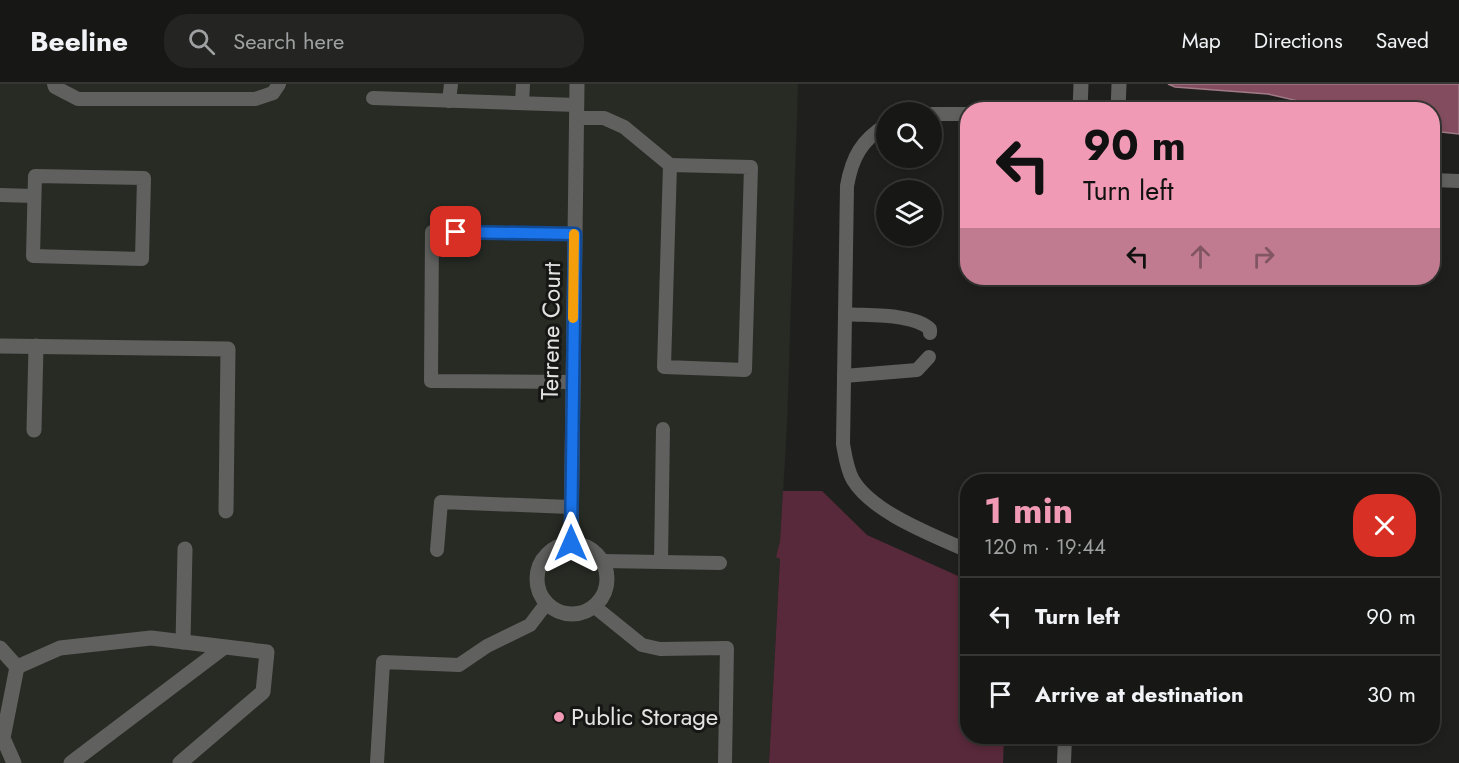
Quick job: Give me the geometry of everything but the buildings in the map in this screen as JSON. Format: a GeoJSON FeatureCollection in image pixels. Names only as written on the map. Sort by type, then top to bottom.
{"type":"FeatureCollection","features":[{"type":"Feature","properties":{"kind":"street","name":"Terrene Court"},"geometry":{"type":"LineString","coordinates":[[571,543],[577,84]]}},
{"type":"Feature","properties":{"kind":"street"},"geometry":{"type":"LineString","coordinates":[[1080,102],[1081,84]]}},
{"type":"Feature","properties":{"kind":"street"},"geometry":{"type":"LineString","coordinates":[[1118,102],[1119,84]]}},
{"type":"Feature","properties":{"kind":"street"},"geometry":{"type":"LineString","coordinates":[[0,346],[228,349],[226,510]]}},
{"type":"Feature","properties":{"kind":"street"},"geometry":{"type":"LineString","coordinates":[[34,430],[36,346]]}},
{"type":"Feature","properties":{"kind":"street"},"geometry":{"type":"LineString","coordinates":[[571,543],[589,548],[603,561],[606,570],[606,590],[595,607],[575,615],[555,611],[546,604],[537,583],[537,571],[549,552],[571,543]]}},
{"type":"Feature","properties":{"kind":"street"},"geometry":{"type":"LineString","coordinates":[[183,642],[185,549]]}},
{"type":"Feature","properties":{"kind":"street"},"geometry":{"type":"LineString","coordinates":[[17,666],[60,648],[151,638],[267,652],[263,692],[180,763]]}},
{"type":"Feature","properties":{"kind":"street"},"geometry":{"type":"LineString","coordinates":[[0,648],[17,666]]}},
{"type":"Feature","properties":{"kind":"street"},"geometry":{"type":"LineString","coordinates":[[71,763],[223,648]]}},
{"type":"Feature","properties":{"kind":"street"},"geometry":{"type":"LineString","coordinates":[[14,763],[3,738],[17,666]]}},
{"type":"Feature","properties":{"kind":"lane"},"geometry":{"type":"LineString","coordinates":[[54,84],[55,87],[78,99],[255,99],[273,93],[279,84]]}},
{"type":"Feature","properties":{"kind":"lane"},"geometry":{"type":"LineString","coordinates":[[449,101],[451,84]]}},
{"type":"Feature","properties":{"kind":"lane"},"geometry":{"type":"LineString","coordinates":[[522,103],[523,84]]}},
{"type":"Feature","properties":{"kind":"lane"},"geometry":{"type":"LineString","coordinates":[[373,98],[522,103],[577,111],[604,118],[624,127],[670,165],[751,167],[745,370],[664,368],[670,165]]}},
{"type":"Feature","properties":{"kind":"lane"},"geometry":{"type":"LineString","coordinates":[[942,114],[960,114]]}},
{"type":"Feature","properties":{"kind":"lane"},"geometry":{"type":"LineString","coordinates":[[876,131],[860,147],[850,165],[847,186],[843,444],[852,479],[869,498],[903,521],[960,547]]}},
{"type":"Feature","properties":{"kind":"lane"},"geometry":{"type":"LineString","coordinates":[[35,176],[144,178],[142,259],[33,256],[34,196],[35,176]]}},
{"type":"Feature","properties":{"kind":"lane"},"geometry":{"type":"LineString","coordinates":[[1440,180],[1459,180]]}},
{"type":"Feature","properties":{"kind":"lane"},"geometry":{"type":"LineString","coordinates":[[0,195],[34,196]]}},
{"type":"Feature","properties":{"kind":"lane"},"geometry":{"type":"LineString","coordinates":[[572,381],[431,381],[432,232],[575,234]]}},
{"type":"Feature","properties":{"kind":"lane"},"geometry":{"type":"LineString","coordinates":[[845,314],[912,319],[923,322],[930,333]]}},
{"type":"Feature","properties":{"kind":"lane"},"geometry":{"type":"LineString","coordinates":[[844,376],[917,370],[929,357]]}},
{"type":"Feature","properties":{"kind":"lane"},"geometry":{"type":"LineString","coordinates":[[661,562],[663,429]]}},
{"type":"Feature","properties":{"kind":"lane"},"geometry":{"type":"LineString","coordinates":[[437,550],[441,502],[570,507]]}},
{"type":"Feature","properties":{"kind":"lane"},"geometry":{"type":"LineString","coordinates":[[603,561],[720,563]]}},
{"type":"Feature","properties":{"kind":"lane"},"geometry":{"type":"LineString","coordinates":[[377,763],[383,662],[459,665],[487,646],[530,625],[546,604]]}},
{"type":"Feature","properties":{"kind":"lane"},"geometry":{"type":"LineString","coordinates":[[595,607],[642,645],[660,649],[727,648],[725,763]]}},
{"type":"Feature","properties":{"kind":"lane"},"geometry":{"type":"LineString","coordinates":[[1064,763],[1065,744]]}},
{"type":"Feature","properties":{"kind":"shaded area"},"geometry":{"type":"Polygon","coordinates":[[[0,84],[798,84],[787,426],[780,541],[776,557],[780,559],[769,763],[0,763],[0,84]]]}},
{"type":"Feature","properties":{"kind":"shaded area"},"geometry":{"type":"Polygon","coordinates":[[[1168,84],[1459,84],[1459,134],[1440,132],[1440,102],[1303,102],[1268,94],[1175,87],[1168,84]]]}},
{"type":"Feature","properties":{"kind":"shaded area"},"geometry":{"type":"Polygon","coordinates":[[[783,491],[822,491],[867,535],[960,577],[960,744],[1004,744],[1003,763],[769,763],[780,559],[776,557],[780,541],[783,491]]]}},
{"type":"Feature","properties":{"kind":"slow traffic"},"geometry":{"type":"LineString","coordinates":[[573,318],[574,234]]}},
{"type":"Feature","properties":{"kind":"place","name":"Public Storage"},"geometry":{"type":"Point","coordinates":[559,717]}},
{"type":"Feature","properties":{"kind":"route"},"geometry":{"type":"LineString","coordinates":[[456,232],[575,234],[571,543]]}}]}
